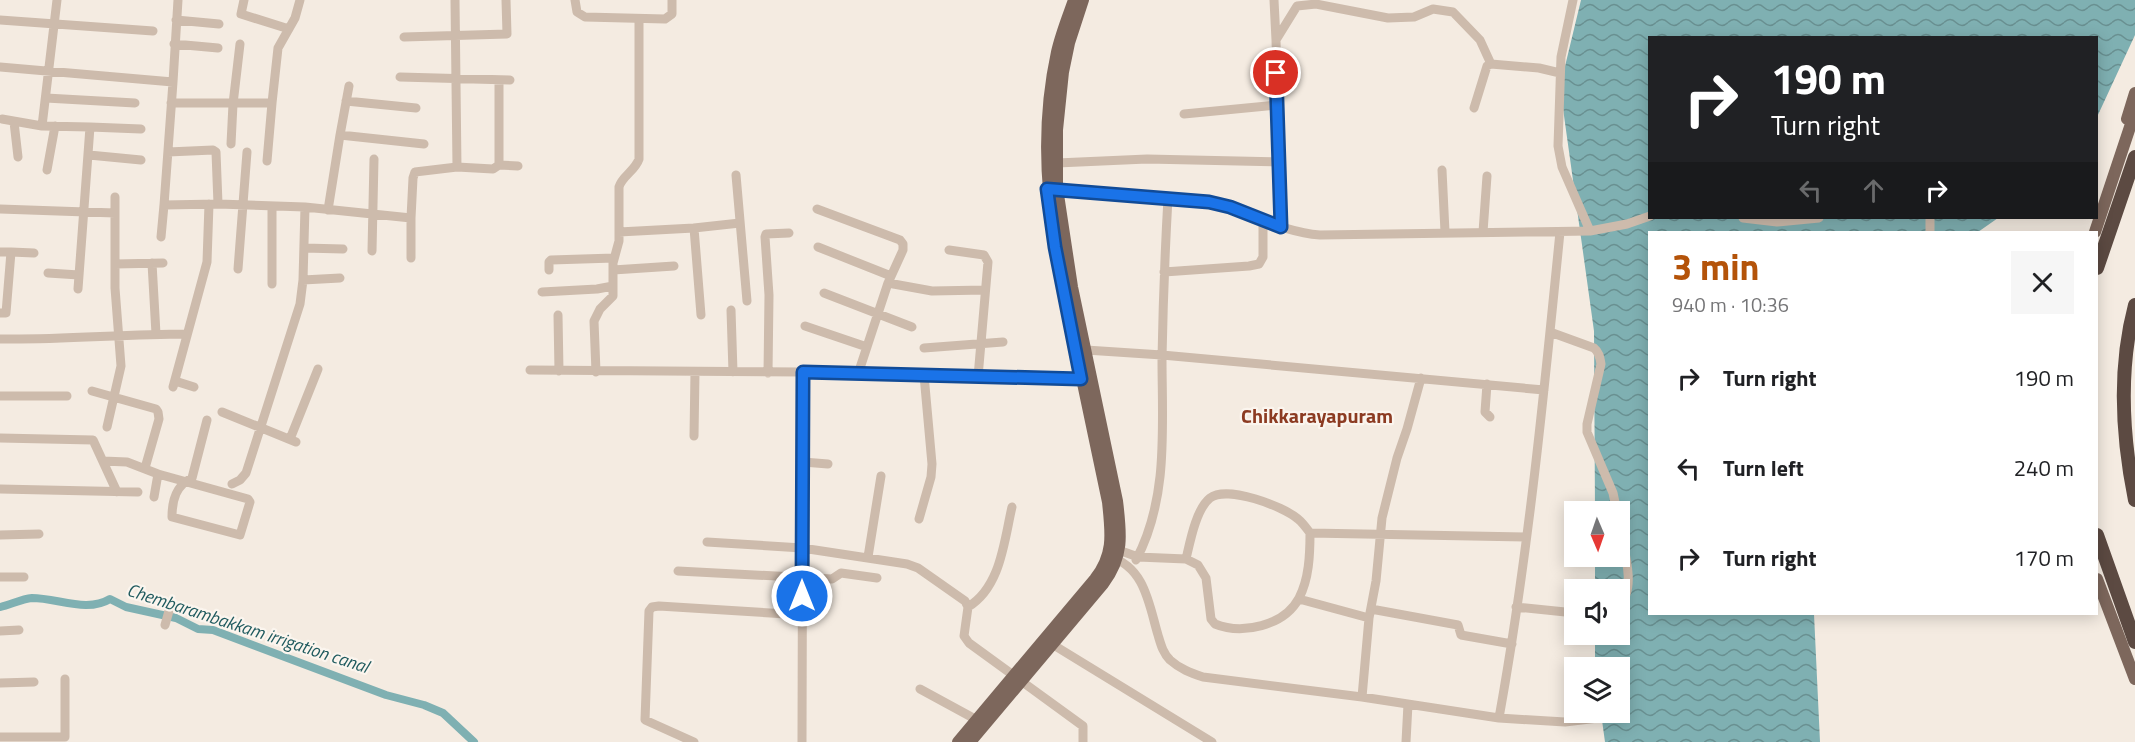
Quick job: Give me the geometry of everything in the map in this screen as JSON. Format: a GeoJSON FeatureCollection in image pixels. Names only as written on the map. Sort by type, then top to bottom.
{"type":"FeatureCollection","features":[{"type":"Feature","properties":{"kind":"highway"},"geometry":{"type":"LineString","coordinates":[[2098,265],[2135,157]]}},
{"type":"Feature","properties":{"kind":"highway"},"geometry":{"type":"LineString","coordinates":[[2135,305],[2126,346],[2123,395],[2126,440],[2135,500]]}},
{"type":"Feature","properties":{"kind":"highway"},"geometry":{"type":"LineString","coordinates":[[2098,538],[2135,642]]}},
{"type":"Feature","properties":{"kind":"main road"},"geometry":{"type":"LineString","coordinates":[[970,742],[1048,642],[1103,584],[1111,572],[1120,530],[1117,501],[1055,247],[1048,129],[1054,70],[1060,40],[1074,0]]}},
{"type":"Feature","properties":{"kind":"main road"},"geometry":{"type":"LineString","coordinates":[[1083,0],[1069,43],[1063,72],[1059,103],[1057,163],[1052,188],[1086,350],[1086,378]]}},
{"type":"Feature","properties":{"kind":"main road"},"geometry":{"type":"LineString","coordinates":[[2117,164],[2135,93]]}},
{"type":"Feature","properties":{"kind":"main road"},"geometry":{"type":"LineString","coordinates":[[2095,231],[2135,112]]}},
{"type":"Feature","properties":{"kind":"main road"},"geometry":{"type":"LineString","coordinates":[[2098,582],[2135,679]]}},
{"type":"Feature","properties":{"kind":"main road"},"geometry":{"type":"LineString","coordinates":[[958,742],[1018,678]]}},
{"type":"Feature","properties":{"kind":"street"},"geometry":{"type":"LineString","coordinates":[[42,126],[57,0]]}},
{"type":"Feature","properties":{"kind":"street"},"geometry":{"type":"LineString","coordinates":[[161,237],[178,0]]}},
{"type":"Feature","properties":{"kind":"street"},"geometry":{"type":"LineString","coordinates":[[244,0],[242,14],[289,29]]}},
{"type":"Feature","properties":{"kind":"street"},"geometry":{"type":"LineString","coordinates":[[267,161],[278,48],[289,29],[299,2],[289,0]]}},
{"type":"Feature","properties":{"kind":"street"},"geometry":{"type":"LineString","coordinates":[[455,0],[457,167]]}},
{"type":"Feature","properties":{"kind":"street"},"geometry":{"type":"LineString","coordinates":[[404,38],[507,34],[506,0]]}},
{"type":"Feature","properties":{"kind":"street"},"geometry":{"type":"LineString","coordinates":[[575,0],[577,12],[585,17],[665,19],[670,17],[672,0]]}},
{"type":"Feature","properties":{"kind":"street"},"geometry":{"type":"LineString","coordinates":[[1274,0],[1281,227]]}},
{"type":"Feature","properties":{"kind":"street"},"geometry":{"type":"LineString","coordinates":[[1573,0],[1564,34],[1557,131],[1560,160],[1590,231]]}},
{"type":"Feature","properties":{"kind":"street"},"geometry":{"type":"LineString","coordinates":[[1276,40],[1297,6],[1316,4],[1388,18],[1414,17],[1433,9],[1453,12],[1480,40],[1491,64]]}},
{"type":"Feature","properties":{"kind":"street"},"geometry":{"type":"LineString","coordinates":[[596,372],[594,321],[600,309],[613,296],[614,258],[619,241],[620,181],[639,159],[639,19]]}},
{"type":"Feature","properties":{"kind":"street"},"geometry":{"type":"LineString","coordinates":[[0,20],[153,31]]}},
{"type":"Feature","properties":{"kind":"street"},"geometry":{"type":"LineString","coordinates":[[176,20],[219,24]]}},
{"type":"Feature","properties":{"kind":"street"},"geometry":{"type":"LineString","coordinates":[[174,44],[218,48]]}},
{"type":"Feature","properties":{"kind":"street"},"geometry":{"type":"LineString","coordinates":[[231,144],[240,44]]}},
{"type":"Feature","properties":{"kind":"street"},"geometry":{"type":"LineString","coordinates":[[1474,108],[1487,66],[1491,64],[1539,68],[1560,73]]}},
{"type":"Feature","properties":{"kind":"street"},"geometry":{"type":"LineString","coordinates":[[0,67],[173,82]]}},
{"type":"Feature","properties":{"kind":"street"},"geometry":{"type":"LineString","coordinates":[[400,77],[510,80]]}},
{"type":"Feature","properties":{"kind":"street"},"geometry":{"type":"LineString","coordinates":[[498,80],[499,165]]}},
{"type":"Feature","properties":{"kind":"street"},"geometry":{"type":"LineString","coordinates":[[328,210],[349,86]]}},
{"type":"Feature","properties":{"kind":"street"},"geometry":{"type":"LineString","coordinates":[[46,98],[135,103]]}},
{"type":"Feature","properties":{"kind":"street"},"geometry":{"type":"LineString","coordinates":[[346,101],[416,108]]}},
{"type":"Feature","properties":{"kind":"street"},"geometry":{"type":"LineString","coordinates":[[171,103],[272,103]]}},
{"type":"Feature","properties":{"kind":"street"},"geometry":{"type":"LineString","coordinates":[[1184,114],[1277,105]]}},
{"type":"Feature","properties":{"kind":"street"},"geometry":{"type":"LineString","coordinates":[[2,119],[42,126],[141,129]]}},
{"type":"Feature","properties":{"kind":"street"},"geometry":{"type":"LineString","coordinates":[[14,122],[18,157]]}},
{"type":"Feature","properties":{"kind":"street"},"geometry":{"type":"LineString","coordinates":[[47,170],[55,126]]}},
{"type":"Feature","properties":{"kind":"street"},"geometry":{"type":"LineString","coordinates":[[78,289],[90,127]]}},
{"type":"Feature","properties":{"kind":"street"},"geometry":{"type":"LineString","coordinates":[[340,135],[424,144]]}},
{"type":"Feature","properties":{"kind":"street"},"geometry":{"type":"LineString","coordinates":[[168,152],[213,150],[216,152],[207,262],[174,384],[194,387]]}},
{"type":"Feature","properties":{"kind":"street"},"geometry":{"type":"LineString","coordinates":[[238,269],[247,152]]}},
{"type":"Feature","properties":{"kind":"street"},"geometry":{"type":"LineString","coordinates":[[89,155],[141,160]]}},
{"type":"Feature","properties":{"kind":"street"},"geometry":{"type":"LineString","coordinates":[[372,251],[371,214],[374,159]]}},
{"type":"Feature","properties":{"kind":"street"},"geometry":{"type":"LineString","coordinates":[[1057,163],[1146,159],[1280,162]]}},
{"type":"Feature","properties":{"kind":"street"},"geometry":{"type":"LineString","coordinates":[[411,258],[411,218],[415,172],[457,167],[492,169],[499,165],[518,166]]}},
{"type":"Feature","properties":{"kind":"street"},"geometry":{"type":"LineString","coordinates":[[1442,170],[1445,232]]}},
{"type":"Feature","properties":{"kind":"street"},"geometry":{"type":"LineString","coordinates":[[736,175],[747,301]]}},
{"type":"Feature","properties":{"kind":"street"},"geometry":{"type":"LineString","coordinates":[[1483,232],[1487,176]]}},
{"type":"Feature","properties":{"kind":"street"},"geometry":{"type":"LineString","coordinates":[[1052,188],[1209,202],[1230,207],[1281,227],[1302,233],[1320,234],[1590,231],[1627,224],[1648,217]]}},
{"type":"Feature","properties":{"kind":"street"},"geometry":{"type":"LineString","coordinates":[[107,427],[121,366],[115,264],[116,196]]}},
{"type":"Feature","properties":{"kind":"street"},"geometry":{"type":"LineString","coordinates":[[1132,568],[1153,515],[1161,474],[1164,272],[1168,198]]}},
{"type":"Feature","properties":{"kind":"street"},"geometry":{"type":"LineString","coordinates":[[164,205],[305,207],[411,218]]}},
{"type":"Feature","properties":{"kind":"street"},"geometry":{"type":"LineString","coordinates":[[272,206],[272,284]]}},
{"type":"Feature","properties":{"kind":"street"},"geometry":{"type":"LineString","coordinates":[[232,484],[240,480],[246,472],[300,304],[305,207]]}},
{"type":"Feature","properties":{"kind":"street"},"geometry":{"type":"LineString","coordinates":[[0,208],[115,213]]}},
{"type":"Feature","properties":{"kind":"street"},"geometry":{"type":"LineString","coordinates":[[817,209],[900,240],[903,244],[903,250],[889,280],[858,374]]}},
{"type":"Feature","properties":{"kind":"street"},"geometry":{"type":"LineString","coordinates":[[1164,272],[1259,264],[1263,257],[1263,219]]}},
{"type":"Feature","properties":{"kind":"street"},"geometry":{"type":"LineString","coordinates":[[1752,219],[1777,222],[1808,219]]}},
{"type":"Feature","properties":{"kind":"street"},"geometry":{"type":"LineString","coordinates":[[619,232],[740,223]]}},
{"type":"Feature","properties":{"kind":"street"},"geometry":{"type":"LineString","coordinates":[[694,228],[701,315]]}},
{"type":"Feature","properties":{"kind":"street"},"geometry":{"type":"LineString","coordinates":[[768,372],[769,295],[765,237],[766,234],[789,232]]}},
{"type":"Feature","properties":{"kind":"street"},"geometry":{"type":"LineString","coordinates":[[1498,718],[1512,644],[1544,390],[1560,232]]}},
{"type":"Feature","properties":{"kind":"street"},"geometry":{"type":"LineString","coordinates":[[818,247],[889,280],[932,291],[985,290]]}},
{"type":"Feature","properties":{"kind":"street"},"geometry":{"type":"LineString","coordinates":[[304,248],[343,249]]}},
{"type":"Feature","properties":{"kind":"street"},"geometry":{"type":"LineString","coordinates":[[949,250],[984,255],[988,262],[978,377]]}},
{"type":"Feature","properties":{"kind":"street"},"geometry":{"type":"LineString","coordinates":[[0,252],[34,253]]}},
{"type":"Feature","properties":{"kind":"street"},"geometry":{"type":"LineString","coordinates":[[0,313],[6,313],[11,252]]}},
{"type":"Feature","properties":{"kind":"street"},"geometry":{"type":"LineString","coordinates":[[549,270],[551,260],[614,258]]}},
{"type":"Feature","properties":{"kind":"street"},"geometry":{"type":"LineString","coordinates":[[152,263],[156,334]]}},
{"type":"Feature","properties":{"kind":"street"},"geometry":{"type":"LineString","coordinates":[[115,264],[163,263]]}},
{"type":"Feature","properties":{"kind":"street"},"geometry":{"type":"LineString","coordinates":[[613,270],[674,266]]}},
{"type":"Feature","properties":{"kind":"street"},"geometry":{"type":"LineString","coordinates":[[48,273],[79,275]]}},
{"type":"Feature","properties":{"kind":"street"},"geometry":{"type":"LineString","coordinates":[[303,280],[340,278]]}},
{"type":"Feature","properties":{"kind":"street"},"geometry":{"type":"LineString","coordinates":[[542,292],[613,286]]}},
{"type":"Feature","properties":{"kind":"street"},"geometry":{"type":"LineString","coordinates":[[824,293],[912,327]]}},
{"type":"Feature","properties":{"kind":"street"},"geometry":{"type":"LineString","coordinates":[[731,310],[733,372]]}},
{"type":"Feature","properties":{"kind":"street"},"geometry":{"type":"LineString","coordinates":[[558,315],[559,371]]}},
{"type":"Feature","properties":{"kind":"street"},"geometry":{"type":"LineString","coordinates":[[805,326],[867,347]]}},
{"type":"Feature","properties":{"kind":"street"},"geometry":{"type":"LineString","coordinates":[[1550,332],[1598,351],[1601,364],[1587,432],[1614,501]]}},
{"type":"Feature","properties":{"kind":"street"},"geometry":{"type":"LineString","coordinates":[[0,339],[41,340],[118,335],[186,334]]}},
{"type":"Feature","properties":{"kind":"street"},"geometry":{"type":"LineString","coordinates":[[924,348],[1003,342]]}},
{"type":"Feature","properties":{"kind":"street"},"geometry":{"type":"LineString","coordinates":[[1086,350],[1544,390]]}},
{"type":"Feature","properties":{"kind":"street"},"geometry":{"type":"LineString","coordinates":[[222,412],[293,440],[318,369]]}},
{"type":"Feature","properties":{"kind":"street"},"geometry":{"type":"LineString","coordinates":[[530,370],[803,372],[1086,378]]}},
{"type":"Feature","properties":{"kind":"street"},"geometry":{"type":"LineString","coordinates":[[694,436],[695,372]]}},
{"type":"Feature","properties":{"kind":"street"},"geometry":{"type":"LineString","coordinates":[[802,742],[803,372]]}},
{"type":"Feature","properties":{"kind":"street"},"geometry":{"type":"LineString","coordinates":[[919,519],[931,477],[932,465],[924,375]]}},
{"type":"Feature","properties":{"kind":"street"},"geometry":{"type":"LineString","coordinates":[[1362,697],[1382,518],[1392,474],[1422,378]]}},
{"type":"Feature","properties":{"kind":"street"},"geometry":{"type":"LineString","coordinates":[[1487,384],[1485,412],[1490,417]]}},
{"type":"Feature","properties":{"kind":"street"},"geometry":{"type":"LineString","coordinates":[[92,391],[156,409],[159,412],[146,468]]}},
{"type":"Feature","properties":{"kind":"street"},"geometry":{"type":"LineString","coordinates":[[0,396],[67,396]]}},
{"type":"Feature","properties":{"kind":"street"},"geometry":{"type":"LineString","coordinates":[[103,461],[126,462],[158,474],[184,481],[249,499],[240,535],[172,517],[180,484],[184,481],[192,478],[207,420]]}},
{"type":"Feature","properties":{"kind":"street"},"geometry":{"type":"LineString","coordinates":[[0,438],[93,440],[117,492]]}},
{"type":"Feature","properties":{"kind":"street"},"geometry":{"type":"LineString","coordinates":[[803,462],[828,464]]}},
{"type":"Feature","properties":{"kind":"street"},"geometry":{"type":"LineString","coordinates":[[154,497],[158,474]]}},
{"type":"Feature","properties":{"kind":"street"},"geometry":{"type":"LineString","coordinates":[[868,557],[881,476]]}},
{"type":"Feature","properties":{"kind":"street"},"geometry":{"type":"LineString","coordinates":[[0,489],[138,492]]}},
{"type":"Feature","properties":{"kind":"street"},"geometry":{"type":"LineString","coordinates":[[1114,553],[1138,557],[1186,559],[1198,565],[1206,578],[1211,619],[1223,628],[1236,630],[1267,624],[1282,616],[1299,599],[1309,562],[1310,533],[1298,519],[1281,509],[1262,501],[1222,494],[1208,499],[1203,507],[1191,537],[1186,559]]}},
{"type":"Feature","properties":{"kind":"street"},"geometry":{"type":"LineString","coordinates":[[968,607],[984,594],[992,581],[1012,507]]}},
{"type":"Feature","properties":{"kind":"street"},"geometry":{"type":"LineString","coordinates":[[1310,533],[1525,537]]}},
{"type":"Feature","properties":{"kind":"street"},"geometry":{"type":"LineString","coordinates":[[0,535],[39,534]]}},
{"type":"Feature","properties":{"kind":"street"},"geometry":{"type":"LineString","coordinates":[[707,542],[802,548],[868,557],[918,568],[965,601],[968,607],[964,636],[969,643],[1083,726],[1083,742]]}},
{"type":"Feature","properties":{"kind":"street"},"geometry":{"type":"LineString","coordinates":[[1114,553],[1132,568],[1145,590],[1162,648],[1169,659],[1184,670],[1203,677],[1362,697],[1498,718],[1564,723]]}},
{"type":"Feature","properties":{"kind":"street"},"geometry":{"type":"LineString","coordinates":[[678,571],[832,579],[841,573],[877,578]]}},
{"type":"Feature","properties":{"kind":"street"},"geometry":{"type":"LineString","coordinates":[[0,577],[24,577]]}},
{"type":"Feature","properties":{"kind":"street"},"geometry":{"type":"LineString","coordinates":[[1299,599],[1370,613],[1458,625],[1461,635],[1512,644]]}},
{"type":"Feature","properties":{"kind":"street"},"geometry":{"type":"LineString","coordinates":[[694,742],[645,720],[649,611],[652,607],[802,615]]}},
{"type":"Feature","properties":{"kind":"street"},"geometry":{"type":"LineString","coordinates":[[1516,607],[1564,612]]}},
{"type":"Feature","properties":{"kind":"street"},"geometry":{"type":"LineString","coordinates":[[165,625],[169,611]]}},
{"type":"Feature","properties":{"kind":"street"},"geometry":{"type":"LineString","coordinates":[[0,631],[19,630]]}},
{"type":"Feature","properties":{"kind":"street"},"geometry":{"type":"LineString","coordinates":[[1048,642],[1212,742]]}},
{"type":"Feature","properties":{"kind":"street"},"geometry":{"type":"LineString","coordinates":[[0,736],[65,737],[65,679]]}},
{"type":"Feature","properties":{"kind":"street"},"geometry":{"type":"LineString","coordinates":[[0,683],[34,682]]}},
{"type":"Feature","properties":{"kind":"street"},"geometry":{"type":"LineString","coordinates":[[920,689],[977,720]]}},
{"type":"Feature","properties":{"kind":"street"},"geometry":{"type":"LineString","coordinates":[[1406,742],[1408,704]]}},
{"type":"Feature","properties":{"kind":"water"},"geometry":{"type":"Polygon","coordinates":[[[1581,0],[2135,0],[2135,35],[2098,115],[2098,36],[1648,36],[1648,219],[1997,219],[1979,231],[1648,231],[1648,615],[1814,615],[1820,742],[1605,742],[1602,723],[1630,723],[1630,657],[1595,657],[1595,645],[1630,645],[1630,579],[1595,579],[1595,567],[1630,567],[1630,501],[1595,501],[1594,331],[1560,87],[1581,0]]]}},
{"type":"Feature","properties":{"kind":"waterway","name":"Chembarambakkam irrigation canal"},"geometry":{"type":"LineString","coordinates":[[0,607],[32,598],[82,605],[92,605],[110,599],[126,607],[176,618],[198,629],[213,630],[386,695],[424,705],[443,713],[474,742]]}},
{"type":"Feature","properties":{"kind":"district","name":"Chikkarayapuram"},"geometry":{"type":"Point","coordinates":[1317,415]}},
{"type":"Feature","properties":{"kind":"route"},"geometry":{"type":"LineString","coordinates":[[802,596],[803,372],[1081,379],[1055,247],[1047,189],[1209,202],[1230,207],[1281,227],[1276,73]]}}]}
